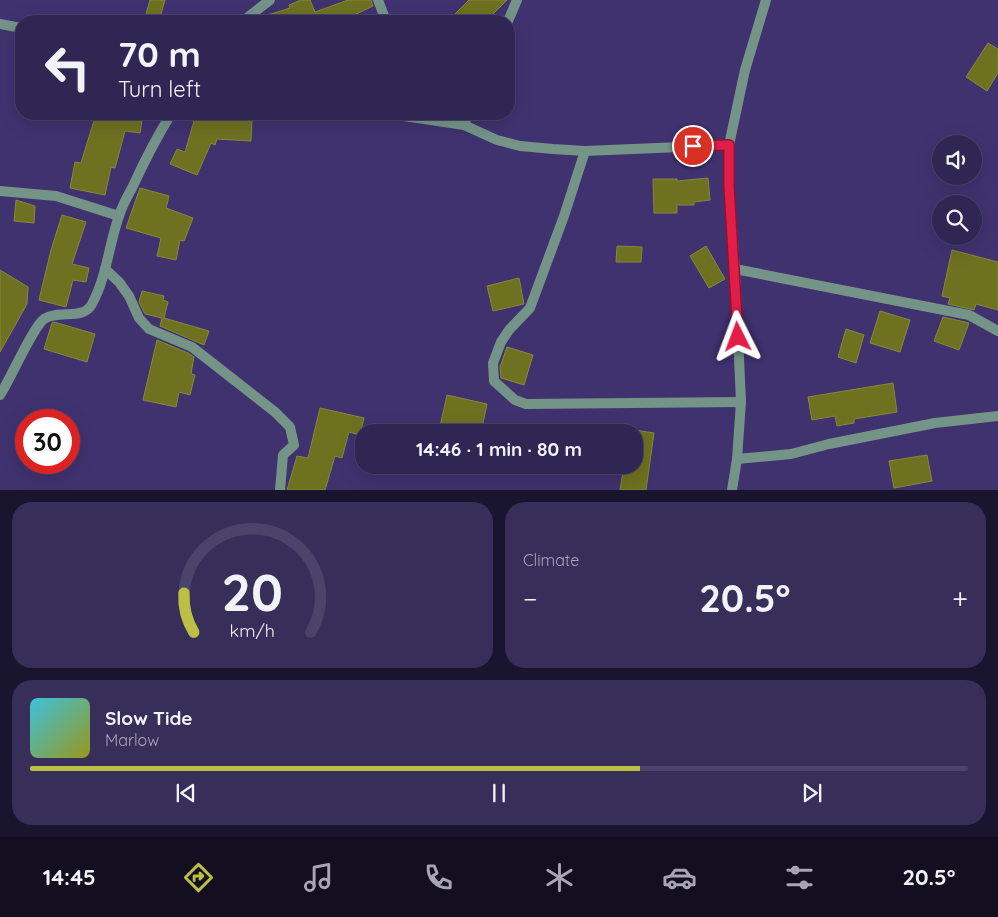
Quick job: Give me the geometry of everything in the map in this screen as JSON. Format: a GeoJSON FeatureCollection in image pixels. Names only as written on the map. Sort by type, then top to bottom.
{"type":"FeatureCollection","features":[{"type":"Feature","properties":{"kind":"street"},"geometry":{"type":"LineString","coordinates":[[251,15],[270,0]]}},
{"type":"Feature","properties":{"kind":"street"},"geometry":{"type":"LineString","coordinates":[[378,0],[384,15]]}},
{"type":"Feature","properties":{"kind":"street"},"geometry":{"type":"LineString","coordinates":[[511,15],[517,0]]}},
{"type":"Feature","properties":{"kind":"street"},"geometry":{"type":"LineString","coordinates":[[732,490],[737,460],[741,402],[729,186],[729,145],[745,70],[766,0]]}},
{"type":"Feature","properties":{"kind":"street"},"geometry":{"type":"LineString","coordinates":[[0,24],[15,27]]}},
{"type":"Feature","properties":{"kind":"street"},"geometry":{"type":"LineString","coordinates":[[2,388],[35,330],[44,319],[61,313],[75,314],[85,312],[92,305],[105,269],[119,216],[152,144],[167,120]]}},
{"type":"Feature","properties":{"kind":"street"},"geometry":{"type":"LineString","coordinates":[[448,120],[497,140],[520,146],[552,150],[585,151],[729,145]]}},
{"type":"Feature","properties":{"kind":"street"},"geometry":{"type":"LineString","coordinates":[[464,125],[466,120]]}},
{"type":"Feature","properties":{"kind":"street"},"geometry":{"type":"LineString","coordinates":[[585,151],[564,216],[530,308],[509,330],[501,342],[493,363],[494,381],[515,400],[526,404],[741,402]]}},
{"type":"Feature","properties":{"kind":"street"},"geometry":{"type":"LineString","coordinates":[[0,191],[56,196],[119,216]]}},
{"type":"Feature","properties":{"kind":"street"},"geometry":{"type":"LineString","coordinates":[[105,269],[120,282],[139,318],[149,329],[192,347],[275,412],[290,427],[294,445],[284,455],[280,490]]}},
{"type":"Feature","properties":{"kind":"street"},"geometry":{"type":"LineString","coordinates":[[735,269],[969,315],[998,331]]}},
{"type":"Feature","properties":{"kind":"street"},"geometry":{"type":"LineString","coordinates":[[737,460],[791,454],[829,444],[935,423],[998,416]]}},
{"type":"Feature","properties":{"kind":"building"},"geometry":{"type":"Polygon","coordinates":[[[150,0],[165,0],[161,15],[146,15],[150,0]]]}},
{"type":"Feature","properties":{"kind":"building"},"geometry":{"type":"Polygon","coordinates":[[[301,0],[310,0],[315,12],[348,0],[371,0],[373,6],[354,15],[268,15],[290,8],[289,5],[301,0]]]}},
{"type":"Feature","properties":{"kind":"building"},"geometry":{"type":"Polygon","coordinates":[[[469,0],[507,0],[492,15],[454,15],[469,0]]]}},
{"type":"Feature","properties":{"kind":"building"},"geometry":{"type":"Polygon","coordinates":[[[988,43],[998,49],[998,73],[987,91],[966,77],[988,43]]]}},
{"type":"Feature","properties":{"kind":"building"},"geometry":{"type":"Polygon","coordinates":[[[94,120],[142,120],[140,133],[125,131],[115,168],[111,167],[105,195],[70,188],[75,162],[81,163],[94,120]]]}},
{"type":"Feature","properties":{"kind":"building"},"geometry":{"type":"Polygon","coordinates":[[[194,120],[252,120],[251,141],[217,139],[215,145],[211,143],[197,175],[170,164],[177,149],[185,152],[194,120]]]}},
{"type":"Feature","properties":{"kind":"building"},"geometry":{"type":"Polygon","coordinates":[[[708,178],[710,200],[694,202],[694,205],[677,205],[677,213],[654,213],[653,179],[677,179],[677,181],[708,178]]]}},
{"type":"Feature","properties":{"kind":"building"},"geometry":{"type":"Polygon","coordinates":[[[140,188],[169,196],[166,208],[193,218],[184,241],[180,240],[176,260],[157,256],[161,238],[126,228],[140,188]]]}},
{"type":"Feature","properties":{"kind":"building"},"geometry":{"type":"Polygon","coordinates":[[[16,200],[35,206],[34,223],[14,221],[16,200]]]}},
{"type":"Feature","properties":{"kind":"building"},"geometry":{"type":"Polygon","coordinates":[[[62,215],[86,222],[72,264],[89,268],[86,282],[73,280],[66,307],[39,300],[62,215]]]}},
{"type":"Feature","properties":{"kind":"building"},"geometry":{"type":"Polygon","coordinates":[[[617,246],[642,247],[641,262],[616,262],[617,246]]]}},
{"type":"Feature","properties":{"kind":"building"},"geometry":{"type":"Polygon","coordinates":[[[706,246],[725,279],[709,288],[690,256],[706,246]]]}},
{"type":"Feature","properties":{"kind":"building"},"geometry":{"type":"Polygon","coordinates":[[[952,250],[998,262],[998,310],[976,304],[974,310],[948,304],[950,298],[942,296],[952,250]]]}},
{"type":"Feature","properties":{"kind":"building"},"geometry":{"type":"Polygon","coordinates":[[[0,270],[28,287],[27,304],[0,352],[0,270]]]}},
{"type":"Feature","properties":{"kind":"building"},"geometry":{"type":"Polygon","coordinates":[[[519,278],[524,304],[493,311],[487,286],[519,278]]]}},
{"type":"Feature","properties":{"kind":"building"},"geometry":{"type":"Polygon","coordinates":[[[142,291],[164,296],[163,300],[168,302],[164,318],[209,331],[204,345],[160,326],[162,318],[145,314],[139,302],[142,291]]]}},
{"type":"Feature","properties":{"kind":"building"},"geometry":{"type":"Polygon","coordinates":[[[880,311],[910,320],[900,352],[870,343],[880,311]]]}},
{"type":"Feature","properties":{"kind":"building"},"geometry":{"type":"Polygon","coordinates":[[[943,317],[969,323],[959,350],[934,341],[943,317]]]}},
{"type":"Feature","properties":{"kind":"building"},"geometry":{"type":"Polygon","coordinates":[[[52,323],[95,334],[87,362],[44,349],[52,323]]]}},
{"type":"Feature","properties":{"kind":"building"},"geometry":{"type":"Polygon","coordinates":[[[846,329],[864,335],[856,363],[838,357],[846,329]]]}},
{"type":"Feature","properties":{"kind":"building"},"geometry":{"type":"Polygon","coordinates":[[[157,340],[194,357],[191,374],[195,375],[190,395],[179,392],[176,407],[143,400],[157,340]]]}},
{"type":"Feature","properties":{"kind":"building"},"geometry":{"type":"Polygon","coordinates":[[[507,347],[533,355],[524,385],[501,378],[500,367],[507,347]]]}},
{"type":"Feature","properties":{"kind":"building"},"geometry":{"type":"Polygon","coordinates":[[[893,383],[897,412],[854,419],[854,423],[837,426],[835,416],[812,420],[808,397],[893,383]]]}},
{"type":"Feature","properties":{"kind":"building"},"geometry":{"type":"Polygon","coordinates":[[[447,395],[487,404],[483,424],[440,424],[447,395]]]}},
{"type":"Feature","properties":{"kind":"building"},"geometry":{"type":"Polygon","coordinates":[[[320,408],[364,418],[363,424],[355,424],[355,434],[349,432],[342,458],[335,456],[325,490],[287,490],[297,456],[308,458],[320,408]]]}},
{"type":"Feature","properties":{"kind":"building"},"geometry":{"type":"Polygon","coordinates":[[[643,431],[654,433],[646,490],[620,490],[623,474],[643,474],[643,431]]]}},
{"type":"Feature","properties":{"kind":"building"},"geometry":{"type":"Polygon","coordinates":[[[927,455],[932,481],[894,488],[889,461],[927,455]]]}},
{"type":"Feature","properties":{"kind":"route"},"geometry":{"type":"LineString","coordinates":[[693,146],[729,145],[729,186],[738,337]]}}]}
